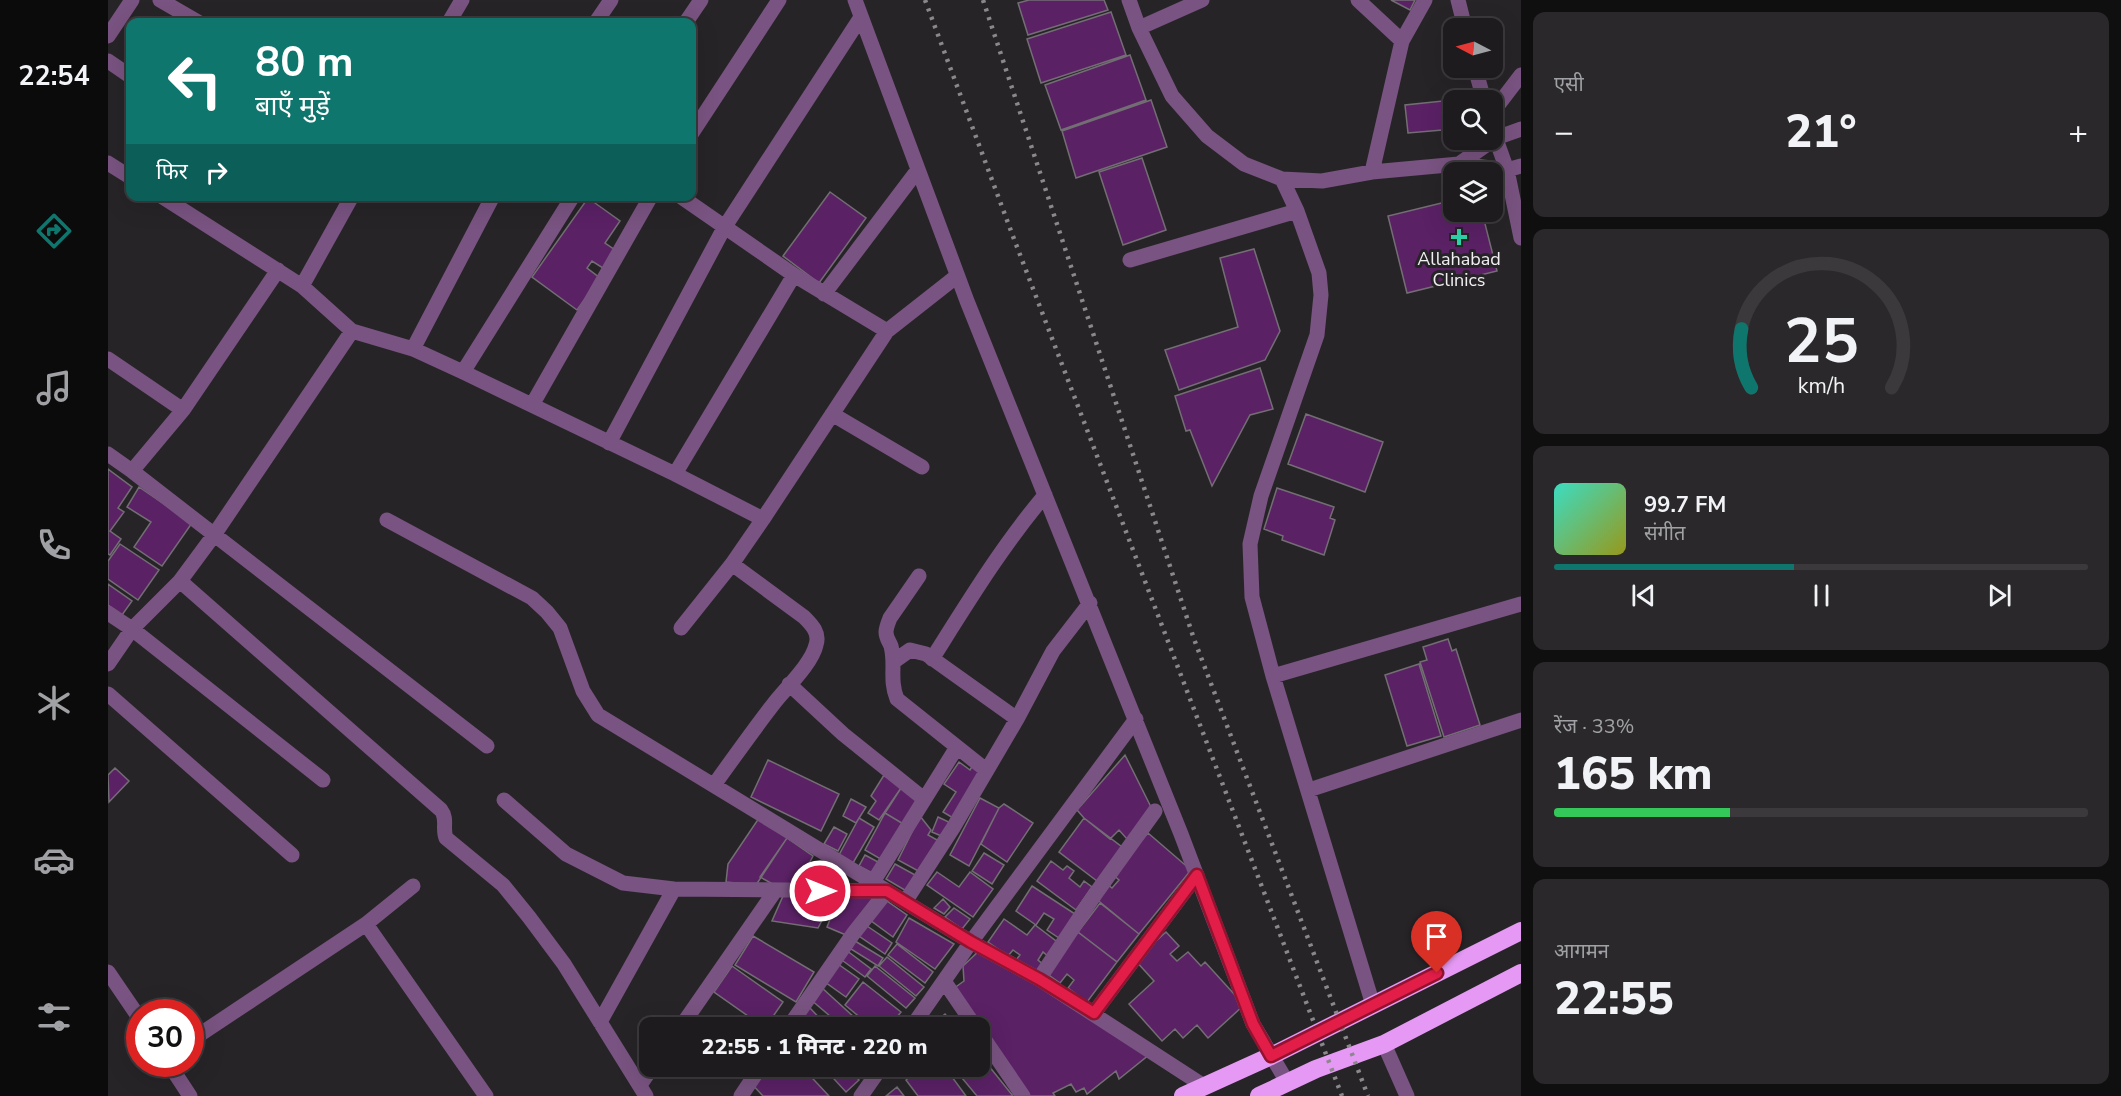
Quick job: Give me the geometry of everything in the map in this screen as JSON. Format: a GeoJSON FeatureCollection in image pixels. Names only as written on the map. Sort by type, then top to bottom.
{"type":"FeatureCollection","features":[{"type":"Feature","properties":{"kind":"highway"},"geometry":{"type":"LineString","coordinates":[[1183,1096],[1271,1056],[1521,931]]}},
{"type":"Feature","properties":{"kind":"highway"},"geometry":{"type":"LineString","coordinates":[[1259,1096],[1316,1069],[1384,1044],[1521,973]]}},
{"type":"Feature","properties":{"kind":"street"},"geometry":{"type":"LineString","coordinates":[[108,36],[132,0]]}},
{"type":"Feature","properties":{"kind":"street"},"geometry":{"type":"LineString","coordinates":[[160,0],[191,18]]}},
{"type":"Feature","properties":{"kind":"street"},"geometry":{"type":"LineString","coordinates":[[451,18],[462,0]]}},
{"type":"Feature","properties":{"kind":"street"},"geometry":{"type":"LineString","coordinates":[[599,18],[611,0]]}},
{"type":"Feature","properties":{"kind":"street"},"geometry":{"type":"LineString","coordinates":[[689,18],[701,0]]}},
{"type":"Feature","properties":{"kind":"street"},"geometry":{"type":"LineString","coordinates":[[696,127],[779,0]]}},
{"type":"Feature","properties":{"kind":"street"},"geometry":{"type":"LineString","coordinates":[[855,0],[957,276],[1136,719],[1253,1024],[1287,1082]]}},
{"type":"Feature","properties":{"kind":"street"},"geometry":{"type":"LineString","coordinates":[[1129,0],[1139,28],[1172,96],[1207,136],[1244,164],[1282,178],[1322,181],[1372,172],[1443,165]]}},
{"type":"Feature","properties":{"kind":"street"},"geometry":{"type":"LineString","coordinates":[[1139,28],[1202,0]]}},
{"type":"Feature","properties":{"kind":"street"},"geometry":{"type":"LineString","coordinates":[[1358,0],[1402,41]]}},
{"type":"Feature","properties":{"kind":"street"},"geometry":{"type":"LineString","coordinates":[[1372,172],[1402,41],[1425,0]]}},
{"type":"Feature","properties":{"kind":"street"},"geometry":{"type":"LineString","coordinates":[[1458,0],[1462,18]]}},
{"type":"Feature","properties":{"kind":"street"},"geometry":{"type":"LineString","coordinates":[[609,443],[724,228],[861,18]]}},
{"type":"Feature","properties":{"kind":"street"},"geometry":{"type":"LineString","coordinates":[[108,61],[126,73]]}},
{"type":"Feature","properties":{"kind":"street"},"geometry":{"type":"LineString","coordinates":[[1503,98],[1521,75]]}},
{"type":"Feature","properties":{"kind":"street"},"geometry":{"type":"LineString","coordinates":[[1503,132],[1521,129]]}},
{"type":"Feature","properties":{"kind":"street"},"geometry":{"type":"LineString","coordinates":[[1503,149],[1514,168],[1521,238]]}},
{"type":"Feature","properties":{"kind":"street"},"geometry":{"type":"LineString","coordinates":[[1461,162],[1475,150]]}},
{"type":"Feature","properties":{"kind":"street"},"geometry":{"type":"LineString","coordinates":[[108,163],[126,174]]}},
{"type":"Feature","properties":{"kind":"street"},"geometry":{"type":"LineString","coordinates":[[824,294],[917,171]]}},
{"type":"Feature","properties":{"kind":"street"},"geometry":{"type":"LineString","coordinates":[[1282,178],[1297,211],[1318,273],[1322,295],[1317,335],[1261,496],[1250,544],[1252,597],[1273,676],[1373,1005]]}},
{"type":"Feature","properties":{"kind":"street"},"geometry":{"type":"LineString","coordinates":[[169,201],[302,286],[352,331],[413,349],[675,474],[763,519]]}},
{"type":"Feature","properties":{"kind":"street"},"geometry":{"type":"LineString","coordinates":[[302,286],[344,201]]}},
{"type":"Feature","properties":{"kind":"street"},"geometry":{"type":"LineString","coordinates":[[413,349],[490,201]]}},
{"type":"Feature","properties":{"kind":"street"},"geometry":{"type":"LineString","coordinates":[[463,372],[570,201]]}},
{"type":"Feature","properties":{"kind":"street"},"geometry":{"type":"LineString","coordinates":[[532,405],[648,201]]}},
{"type":"Feature","properties":{"kind":"street"},"geometry":{"type":"LineString","coordinates":[[687,201],[794,275],[887,331]]}},
{"type":"Feature","properties":{"kind":"street"},"geometry":{"type":"LineString","coordinates":[[1130,260],[1297,211]]}},
{"type":"Feature","properties":{"kind":"street"},"geometry":{"type":"LineString","coordinates":[[132,471],[183,410],[278,270]]}},
{"type":"Feature","properties":{"kind":"street"},"geometry":{"type":"LineString","coordinates":[[675,474],[794,275]]}},
{"type":"Feature","properties":{"kind":"street"},"geometry":{"type":"LineString","coordinates":[[681,628],[732,564],[887,331],[957,276]]}},
{"type":"Feature","properties":{"kind":"street"},"geometry":{"type":"LineString","coordinates":[[108,664],[132,629],[180,581],[214,535],[352,331]]}},
{"type":"Feature","properties":{"kind":"street"},"geometry":{"type":"LineString","coordinates":[[108,359],[183,410]]}},
{"type":"Feature","properties":{"kind":"street"},"geometry":{"type":"LineString","coordinates":[[832,414],[922,466]]}},
{"type":"Feature","properties":{"kind":"street"},"geometry":{"type":"LineString","coordinates":[[108,454],[487,746]]}},
{"type":"Feature","properties":{"kind":"street"},"geometry":{"type":"LineString","coordinates":[[932,659],[1018,527],[1045,495]]}},
{"type":"Feature","properties":{"kind":"street"},"geometry":{"type":"LineString","coordinates":[[387,520],[532,598],[560,628],[583,691],[598,715],[971,942],[1039,979],[1204,1086]]}},
{"type":"Feature","properties":{"kind":"street"},"geometry":{"type":"LineString","coordinates":[[714,785],[806,664],[816,646],[817,637],[813,626],[732,564]]}},
{"type":"Feature","properties":{"kind":"street"},"geometry":{"type":"LineString","coordinates":[[919,576],[887,626],[886,635],[891,646],[892,687],[897,699],[986,770]]}},
{"type":"Feature","properties":{"kind":"street"},"geometry":{"type":"LineString","coordinates":[[180,581],[441,810],[445,820],[446,838],[503,885],[564,964],[643,1091]]}},
{"type":"Feature","properties":{"kind":"street"},"geometry":{"type":"LineString","coordinates":[[905,902],[953,828],[1017,719],[1053,651],[1090,603]]}},
{"type":"Feature","properties":{"kind":"street"},"geometry":{"type":"LineString","coordinates":[[1273,676],[1521,604]]}},
{"type":"Feature","properties":{"kind":"street"},"geometry":{"type":"LineString","coordinates":[[108,613],[132,629],[324,780]]}},
{"type":"Feature","properties":{"kind":"street"},"geometry":{"type":"LineString","coordinates":[[892,662],[910,650],[917,650],[1017,719]]}},
{"type":"Feature","properties":{"kind":"street"},"geometry":{"type":"LineString","coordinates":[[789,684],[843,734],[924,799]]}},
{"type":"Feature","properties":{"kind":"street"},"geometry":{"type":"LineString","coordinates":[[108,694],[291,855]]}},
{"type":"Feature","properties":{"kind":"street"},"geometry":{"type":"LineString","coordinates":[[919,1017],[971,942],[1136,719]]}},
{"type":"Feature","properties":{"kind":"street"},"geometry":{"type":"LineString","coordinates":[[1309,790],[1521,720]]}},
{"type":"Feature","properties":{"kind":"street"},"geometry":{"type":"LineString","coordinates":[[873,882],[957,747]]}},
{"type":"Feature","properties":{"kind":"street"},"geometry":{"type":"LineString","coordinates":[[504,800],[566,854],[623,883],[674,890],[887,891]]}},
{"type":"Feature","properties":{"kind":"street"},"geometry":{"type":"LineString","coordinates":[[1039,979],[1096,893],[1155,811]]}},
{"type":"Feature","properties":{"kind":"street"},"geometry":{"type":"LineString","coordinates":[[1094,1013],[1197,875]]}},
{"type":"Feature","properties":{"kind":"street"},"geometry":{"type":"LineString","coordinates":[[204,1032],[366,924],[412,886]]}},
{"type":"Feature","properties":{"kind":"street"},"geometry":{"type":"LineString","coordinates":[[600,1022],[674,890]]}},
{"type":"Feature","properties":{"kind":"street"},"geometry":{"type":"LineString","coordinates":[[688,1017],[775,891]]}},
{"type":"Feature","properties":{"kind":"street"},"geometry":{"type":"LineString","coordinates":[[796,1017],[853,934],[887,891]]}},
{"type":"Feature","properties":{"kind":"street"},"geometry":{"type":"LineString","coordinates":[[366,924],[486,1096]]}},
{"type":"Feature","properties":{"kind":"street"},"geometry":{"type":"LineString","coordinates":[[108,972],[126,999]]}},
{"type":"Feature","properties":{"kind":"street"},"geometry":{"type":"LineString","coordinates":[[944,981],[969,1017]]}},
{"type":"Feature","properties":{"kind":"street"},"geometry":{"type":"LineString","coordinates":[[1384,1044],[1407,1096]]}},
{"type":"Feature","properties":{"kind":"street"},"geometry":{"type":"LineString","coordinates":[[990,1048],[1023,1096]]}},
{"type":"Feature","properties":{"kind":"street"},"geometry":{"type":"LineString","coordinates":[[178,1077],[190,1096]]}},
{"type":"Feature","properties":{"kind":"street"},"geometry":{"type":"LineString","coordinates":[[643,1091],[649,1077]]}},
{"type":"Feature","properties":{"kind":"street"},"geometry":{"type":"LineString","coordinates":[[741,1096],[754,1077]]}},
{"type":"Feature","properties":{"kind":"street"},"geometry":{"type":"LineString","coordinates":[[861,1096],[874,1077]]}},
{"type":"Feature","properties":{"kind":"building"},"geometry":{"type":"Polygon","coordinates":[[[1029,0],[1104,0],[1108,10],[1028,35],[1018,3],[1029,0]]]}},
{"type":"Feature","properties":{"kind":"building"},"geometry":{"type":"Polygon","coordinates":[[[1391,0],[1415,0],[1410,10],[1391,0]]]}},
{"type":"Feature","properties":{"kind":"building"},"geometry":{"type":"Polygon","coordinates":[[[1111,12],[1126,55],[1041,83],[1027,39],[1111,12]]]}},
{"type":"Feature","properties":{"kind":"building"},"geometry":{"type":"Polygon","coordinates":[[[1130,55],[1146,100],[1061,130],[1045,85],[1130,55]]]}},
{"type":"Feature","properties":{"kind":"building"},"geometry":{"type":"Polygon","coordinates":[[[1151,100],[1167,147],[1076,178],[1062,131],[1151,100]]]}},
{"type":"Feature","properties":{"kind":"building"},"geometry":{"type":"Polygon","coordinates":[[[1443,101],[1443,130],[1408,133],[1405,105],[1443,101]]]}},
{"type":"Feature","properties":{"kind":"building"},"geometry":{"type":"Polygon","coordinates":[[[1142,158],[1166,230],[1123,245],[1099,172],[1142,158]]]}},
{"type":"Feature","properties":{"kind":"building"},"geometry":{"type":"Polygon","coordinates":[[[830,192],[866,218],[819,283],[783,256],[830,192]]]}},
{"type":"Feature","properties":{"kind":"building"},"geometry":{"type":"Polygon","coordinates":[[[586,201],[592,201],[620,221],[605,243],[618,252],[606,270],[592,261],[587,268],[600,278],[577,310],[532,277],[586,201]]]}},
{"type":"Feature","properties":{"kind":"building"},"geometry":{"type":"Polygon","coordinates":[[[1443,203],[1443,222],[1485,222],[1497,271],[1407,293],[1388,216],[1443,203]]]}},
{"type":"Feature","properties":{"kind":"building"},"geometry":{"type":"Polygon","coordinates":[[[1254,249],[1280,331],[1265,360],[1179,390],[1165,350],[1238,327],[1220,258],[1254,249]]]}},
{"type":"Feature","properties":{"kind":"building"},"geometry":{"type":"Polygon","coordinates":[[[1260,368],[1273,409],[1250,415],[1212,486],[1190,430],[1186,431],[1175,396],[1260,368]]]}},
{"type":"Feature","properties":{"kind":"building"},"geometry":{"type":"Polygon","coordinates":[[[1306,414],[1383,442],[1365,492],[1288,464],[1306,414]]]}},
{"type":"Feature","properties":{"kind":"building"},"geometry":{"type":"Polygon","coordinates":[[[108,469],[132,487],[118,508],[124,512],[110,531],[121,539],[110,555],[108,554],[108,469]]]}},
{"type":"Feature","properties":{"kind":"building"},"geometry":{"type":"Polygon","coordinates":[[[139,487],[192,523],[162,566],[134,547],[151,522],[127,507],[139,487]]]}},
{"type":"Feature","properties":{"kind":"building"},"geometry":{"type":"Polygon","coordinates":[[[1277,488],[1334,507],[1330,518],[1335,520],[1324,555],[1282,540],[1283,536],[1264,529],[1277,488]]]}},
{"type":"Feature","properties":{"kind":"building"},"geometry":{"type":"Polygon","coordinates":[[[120,544],[159,570],[138,600],[108,579],[108,561],[120,544]]]}},
{"type":"Feature","properties":{"kind":"building"},"geometry":{"type":"Polygon","coordinates":[[[108,584],[132,601],[122,615],[108,605],[108,584]]]}},
{"type":"Feature","properties":{"kind":"building"},"geometry":{"type":"Polygon","coordinates":[[[1448,639],[1452,651],[1456,649],[1480,725],[1444,737],[1420,662],[1427,660],[1423,647],[1448,639]]]}},
{"type":"Feature","properties":{"kind":"building"},"geometry":{"type":"Polygon","coordinates":[[[1419,664],[1441,736],[1407,746],[1385,675],[1419,664]]]}},
{"type":"Feature","properties":{"kind":"building"},"geometry":{"type":"Polygon","coordinates":[[[1125,755],[1153,811],[1127,839],[1119,830],[1110,839],[1077,810],[1125,755]]]}},
{"type":"Feature","properties":{"kind":"building"},"geometry":{"type":"Polygon","coordinates":[[[768,760],[839,794],[821,831],[751,797],[768,760]]]}},
{"type":"Feature","properties":{"kind":"building"},"geometry":{"type":"Polygon","coordinates":[[[959,762],[970,770],[973,765],[983,772],[953,818],[943,812],[956,792],[944,784],[959,762]]]}},
{"type":"Feature","properties":{"kind":"building"},"geometry":{"type":"Polygon","coordinates":[[[115,768],[129,781],[109,802],[108,775],[115,768]]]}},
{"type":"Feature","properties":{"kind":"building"},"geometry":{"type":"Polygon","coordinates":[[[884,775],[901,788],[879,820],[868,813],[876,801],[871,796],[884,775]]]}},
{"type":"Feature","properties":{"kind":"building"},"geometry":{"type":"Polygon","coordinates":[[[901,788],[920,801],[905,825],[885,813],[901,788]]]}},
{"type":"Feature","properties":{"kind":"building"},"geometry":{"type":"Polygon","coordinates":[[[980,798],[999,808],[969,866],[950,855],[980,798]]]}},
{"type":"Feature","properties":{"kind":"building"},"geometry":{"type":"Polygon","coordinates":[[[851,799],[866,807],[856,823],[843,816],[851,799]]]}},
{"type":"Feature","properties":{"kind":"building"},"geometry":{"type":"Polygon","coordinates":[[[1004,804],[1033,823],[1007,862],[981,844],[999,808],[1004,804]]]}},
{"type":"Feature","properties":{"kind":"building"},"geometry":{"type":"Polygon","coordinates":[[[885,813],[905,825],[884,861],[865,850],[885,813]]]}},
{"type":"Feature","properties":{"kind":"building"},"geometry":{"type":"Polygon","coordinates":[[[920,816],[931,830],[928,835],[939,841],[922,873],[898,860],[920,816]]]}},
{"type":"Feature","properties":{"kind":"building"},"geometry":{"type":"Polygon","coordinates":[[[938,817],[953,824],[946,838],[932,832],[938,817]]]}},
{"type":"Feature","properties":{"kind":"building"},"geometry":{"type":"Polygon","coordinates":[[[759,818],[787,838],[756,885],[726,882],[728,864],[759,818]]]}},
{"type":"Feature","properties":{"kind":"building"},"geometry":{"type":"Polygon","coordinates":[[[859,818],[874,827],[853,863],[839,855],[859,818]]]}},
{"type":"Feature","properties":{"kind":"building"},"geometry":{"type":"Polygon","coordinates":[[[1084,818],[1122,847],[1097,881],[1059,852],[1084,818]]]}},
{"type":"Feature","properties":{"kind":"building"},"geometry":{"type":"Polygon","coordinates":[[[834,827],[847,834],[838,851],[824,844],[834,827]]]}},
{"type":"Feature","properties":{"kind":"building"},"geometry":{"type":"Polygon","coordinates":[[[1148,833],[1191,870],[1139,934],[1095,898],[1107,884],[1112,888],[1119,880],[1112,874],[1148,833]]]}},
{"type":"Feature","properties":{"kind":"building"},"geometry":{"type":"Polygon","coordinates":[[[787,838],[813,856],[798,885],[778,887],[760,877],[787,838]]]}},
{"type":"Feature","properties":{"kind":"building"},"geometry":{"type":"Polygon","coordinates":[[[984,853],[1004,865],[992,884],[972,871],[984,853]]]}},
{"type":"Feature","properties":{"kind":"building"},"geometry":{"type":"Polygon","coordinates":[[[865,855],[880,863],[874,874],[859,866],[865,855]]]}},
{"type":"Feature","properties":{"kind":"building"},"geometry":{"type":"Polygon","coordinates":[[[1051,861],[1063,870],[1067,866],[1074,871],[1069,878],[1080,887],[1084,881],[1092,887],[1076,910],[1037,881],[1051,861]]]}},
{"type":"Feature","properties":{"kind":"building"},"geometry":{"type":"Polygon","coordinates":[[[895,864],[917,876],[908,892],[886,879],[895,864]]]}},
{"type":"Feature","properties":{"kind":"building"},"geometry":{"type":"Polygon","coordinates":[[[937,872],[959,887],[970,872],[993,889],[973,917],[927,885],[937,872]]]}},
{"type":"Feature","properties":{"kind":"building"},"geometry":{"type":"Polygon","coordinates":[[[1032,886],[1075,914],[1059,938],[1047,930],[1054,919],[1044,913],[1036,925],[1016,911],[1032,886]]]}},
{"type":"Feature","properties":{"kind":"building"},"geometry":{"type":"Polygon","coordinates":[[[783,896],[835,896],[818,928],[772,921],[783,896]]]}},
{"type":"Feature","properties":{"kind":"building"},"geometry":{"type":"Polygon","coordinates":[[[839,896],[876,897],[846,935],[827,927],[839,896]]]}},
{"type":"Feature","properties":{"kind":"building"},"geometry":{"type":"Polygon","coordinates":[[[884,899],[907,915],[893,937],[870,920],[884,899]]]}},
{"type":"Feature","properties":{"kind":"building"},"geometry":{"type":"Polygon","coordinates":[[[943,899],[950,907],[944,914],[934,908],[943,899]]]}},
{"type":"Feature","properties":{"kind":"building"},"geometry":{"type":"Polygon","coordinates":[[[1100,903],[1139,934],[1117,962],[1078,932],[1100,903]]]}},
{"type":"Feature","properties":{"kind":"building"},"geometry":{"type":"Polygon","coordinates":[[[954,908],[970,919],[962,929],[945,917],[954,908]]]}},
{"type":"Feature","properties":{"kind":"building"},"geometry":{"type":"Polygon","coordinates":[[[909,918],[954,944],[935,969],[896,942],[909,918]]]}},
{"type":"Feature","properties":{"kind":"building"},"geometry":{"type":"Polygon","coordinates":[[[1004,919],[1027,935],[1035,925],[1060,944],[1050,958],[1043,952],[1038,960],[1045,966],[1038,976],[1016,960],[1020,955],[1013,950],[1008,956],[988,942],[1004,919]]]}},
{"type":"Feature","properties":{"kind":"building"},"geometry":{"type":"Polygon","coordinates":[[[867,926],[892,943],[885,954],[859,936],[867,926]]]}},
{"type":"Feature","properties":{"kind":"building"},"geometry":{"type":"Polygon","coordinates":[[[1078,932],[1117,962],[1087,1002],[1068,988],[1074,980],[1067,974],[1060,983],[1046,973],[1078,932]]]}},
{"type":"Feature","properties":{"kind":"building"},"geometry":{"type":"Polygon","coordinates":[[[1166,932],[1179,946],[1170,954],[1177,961],[1188,952],[1201,966],[1205,962],[1244,1005],[1208,1038],[1197,1025],[1183,1038],[1175,1029],[1162,1041],[1129,1004],[1154,981],[1135,960],[1166,932]]]}},
{"type":"Feature","properties":{"kind":"building"},"geometry":{"type":"Polygon","coordinates":[[[753,936],[814,972],[796,1002],[735,965],[753,936]]]}},
{"type":"Feature","properties":{"kind":"building"},"geometry":{"type":"Polygon","coordinates":[[[855,941],[883,958],[878,966],[851,949],[855,941]]]}},
{"type":"Feature","properties":{"kind":"building"},"geometry":{"type":"Polygon","coordinates":[[[897,944],[933,972],[925,983],[888,955],[897,944]]]}},
{"type":"Feature","properties":{"kind":"building"},"geometry":{"type":"Polygon","coordinates":[[[981,949],[1025,973],[1150,1054],[1119,1079],[1116,1071],[1087,1094],[1084,1088],[1076,1092],[1071,1084],[1053,1093],[1055,1096],[1030,1096],[990,1040],[990,1017],[973,1017],[953,989],[964,981],[963,966],[981,949]]]}},
{"type":"Feature","properties":{"kind":"building"},"geometry":{"type":"Polygon","coordinates":[[[846,950],[871,969],[865,977],[839,958],[846,950]]]}},
{"type":"Feature","properties":{"kind":"building"},"geometry":{"type":"Polygon","coordinates":[[[887,957],[924,987],[916,996],[879,966],[887,957]]]}},
{"type":"Feature","properties":{"kind":"building"},"geometry":{"type":"Polygon","coordinates":[[[838,964],[859,979],[846,997],[825,982],[838,964]]]}},
{"type":"Feature","properties":{"kind":"building"},"geometry":{"type":"Polygon","coordinates":[[[732,966],[783,1002],[773,1017],[749,1017],[714,992],[732,966]]]}},
{"type":"Feature","properties":{"kind":"building"},"geometry":{"type":"Polygon","coordinates":[[[875,966],[915,998],[906,1008],[867,976],[875,966]]]}},
{"type":"Feature","properties":{"kind":"building"},"geometry":{"type":"Polygon","coordinates":[[[863,982],[901,1012],[897,1017],[860,1017],[845,1005],[863,982]]]}},
{"type":"Feature","properties":{"kind":"building"},"geometry":{"type":"Polygon","coordinates":[[[821,987],[854,1017],[831,1017],[810,999],[821,987]]]}},
{"type":"Feature","properties":{"kind":"building"},"geometry":{"type":"Polygon","coordinates":[[[809,1007],[819,1017],[804,1017],[802,1015],[809,1007]]]}},
{"type":"Feature","properties":{"kind":"building"},"geometry":{"type":"Polygon","coordinates":[[[990,1067],[1013,1096],[977,1096],[961,1077],[990,1077],[990,1067]]]}},
{"type":"Feature","properties":{"kind":"building"},"geometry":{"type":"Polygon","coordinates":[[[755,1077],[811,1077],[829,1096],[763,1096],[750,1082],[755,1077]]]}},
{"type":"Feature","properties":{"kind":"building"},"geometry":{"type":"Polygon","coordinates":[[[832,1077],[856,1077],[859,1080],[846,1092],[832,1077]]]}},
{"type":"Feature","properties":{"kind":"building"},"geometry":{"type":"Polygon","coordinates":[[[910,1077],[952,1077],[966,1096],[918,1096],[906,1080],[910,1077]]]}},
{"type":"Feature","properties":{"kind":"building"},"geometry":{"type":"Polygon","coordinates":[[[897,1087],[904,1096],[886,1096],[897,1087]]]}},
{"type":"Feature","properties":{"kind":"railway"},"geometry":{"type":"LineString","coordinates":[[925,0],[1014,239],[1342,1096]]}},
{"type":"Feature","properties":{"kind":"railway"},"geometry":{"type":"LineString","coordinates":[[983,0],[1194,639],[1368,1096]]}},
{"type":"Feature","properties":{"kind":"place","name":"Allahabad Clinics"},"geometry":{"type":"Point","coordinates":[1459,237]}},
{"type":"Feature","properties":{"kind":"route"},"geometry":{"type":"LineString","coordinates":[[820,891],[887,891],[1094,1013],[1197,875],[1253,1024],[1271,1056],[1437,973]]}}]}
